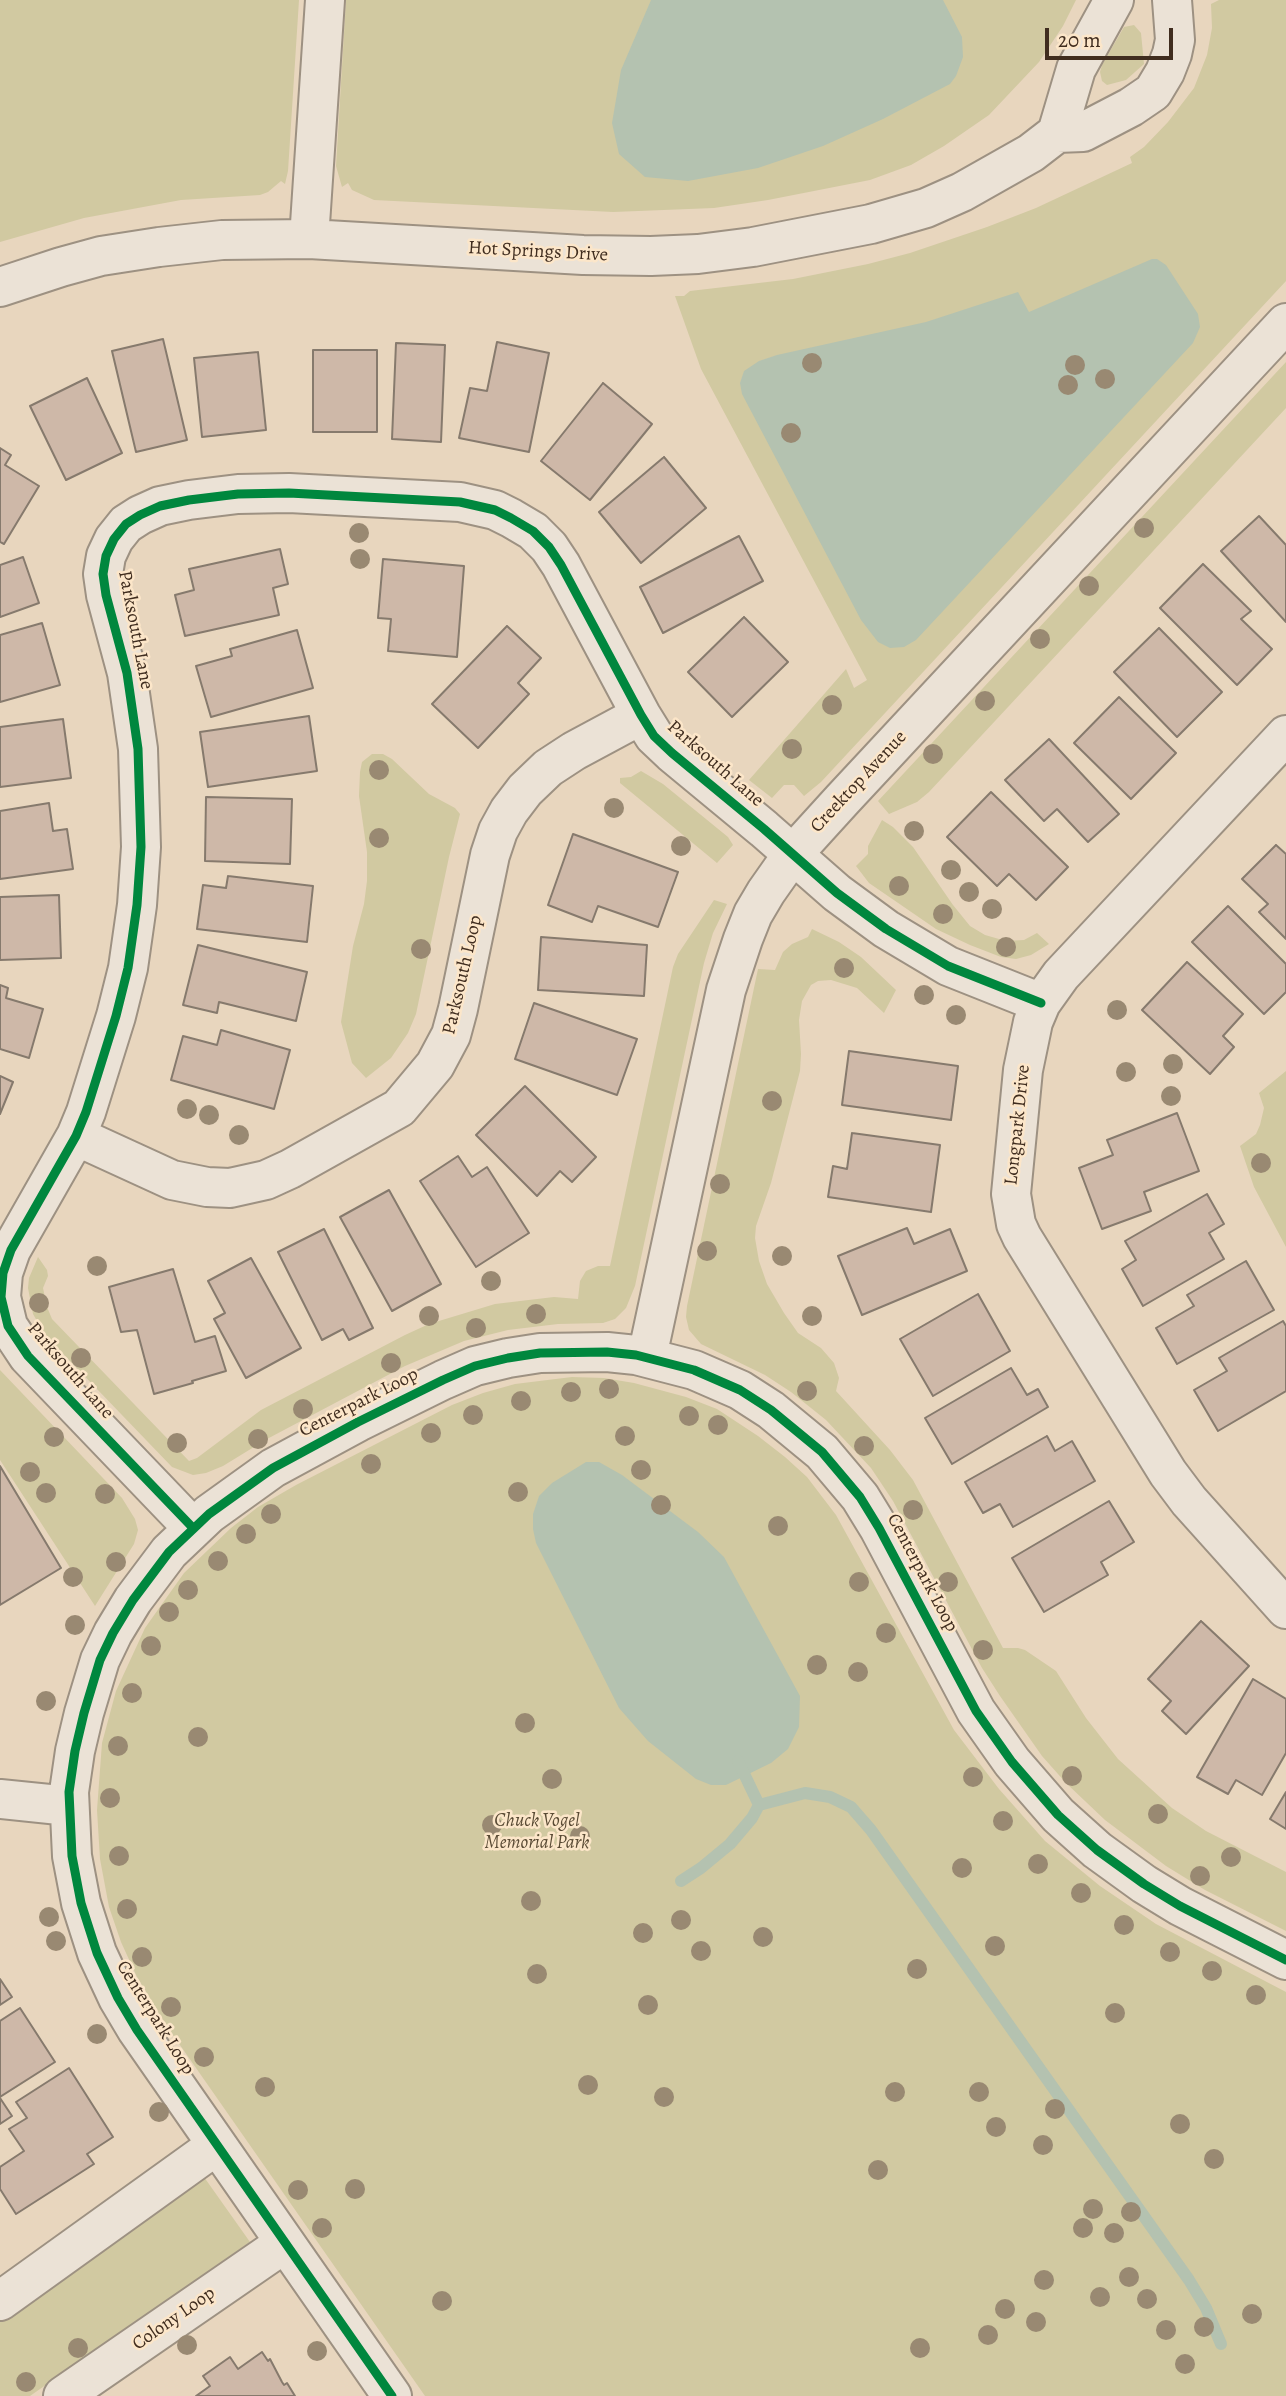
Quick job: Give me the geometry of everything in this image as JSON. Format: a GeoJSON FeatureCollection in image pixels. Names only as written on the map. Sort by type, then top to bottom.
{"type":"FeatureCollection","features":[{"type":"Feature","properties":{"kind":"street"},"geometry":{"type":"LineString","coordinates":[[309,239],[325,0]]}},
{"type":"Feature","properties":{"kind":"street"},"geometry":{"type":"LineString","coordinates":[[1057,133],[1076,69],[1114,0]]}},
{"type":"Feature","properties":{"kind":"street","name":"Hot Springs Drive"},"geometry":{"type":"LineString","coordinates":[[0,287],[61,267],[142,249],[222,240],[309,239],[602,256],[666,256],[742,248],[852,229],[926,208],[995,175],[1057,133],[1083,132],[1131,107],[1153,92],[1165,72],[1175,40],[1172,0]]}},
{"type":"Feature","properties":{"kind":"street","name":"Creektop Avenue"},"geometry":{"type":"LineString","coordinates":[[647,1357],[730,975],[753,914],[775,878],[792,855],[1286,323]]}},
{"type":"Feature","properties":{"kind":"street","name":"Parksouth Lane"},"geometry":{"type":"LineString","coordinates":[[193,1528],[28,1356],[12,1334],[5,1316],[1,1288],[7,1260],[76,1136],[86,1112],[120,1002],[131,947],[139,884],[141,803],[137,740],[125,664],[103,574],[109,548],[119,532],[133,519],[149,510],[176,502],[238,494],[272,493],[460,502],[495,510],[533,531],[549,547],[641,715],[662,744],[837,893],[920,951],[948,966],[1041,1003]]}},
{"type":"Feature","properties":{"kind":"street","name":"Parksouth Loop"},"geometry":{"type":"LineString","coordinates":[[76,1136],[172,1180],[207,1187],[230,1188],[266,1180],[290,1169],[399,1108],[429,1074],[451,1035],[490,855],[498,831],[509,811],[532,782],[548,768],[641,715]]}},
{"type":"Feature","properties":{"kind":"street","name":"Longpark Drive"},"geometry":{"type":"LineString","coordinates":[[1286,735],[1061,975],[1041,1003],[1027,1048],[1014,1143],[1011,1194],[1016,1224],[1043,1272],[1179,1489],[1286,1609]]}},
{"type":"Feature","properties":{"kind":"street","name":"Centerpark Loop"},"geometry":{"type":"LineString","coordinates":[[393,2396],[217,2146],[118,1998],[97,1953],[80,1903],[74,1873],[69,1806],[81,1722],[95,1675],[106,1646],[150,1576],[193,1528],[239,1490],[273,1468],[369,1416],[475,1366],[540,1353],[607,1352],[647,1357],[694,1370],[740,1390],[789,1423],[822,1452],[848,1481],[879,1528],[976,1711],[1006,1755],[1041,1796],[1097,1850],[1144,1884],[1180,1906],[1286,1960]]}},
{"type":"Feature","properties":{"kind":"street"},"geometry":{"type":"LineString","coordinates":[[0,1799],[69,1806]]}},
{"type":"Feature","properties":{"kind":"street"},"geometry":{"type":"LineString","coordinates":[[0,2301],[217,2146]]}},
{"type":"Feature","properties":{"kind":"street","name":"Colony Loop"},"geometry":{"type":"LineString","coordinates":[[63,2396],[285,2243]]}},
{"type":"Feature","properties":{"kind":"green space"},"geometry":{"type":"Polygon","coordinates":[[[0,0],[299,0],[285,184],[281,181],[260,195],[181,200],[84,218],[0,242],[0,0]]]}},
{"type":"Feature","properties":{"kind":"green space"},"geometry":{"type":"Polygon","coordinates":[[[346,0],[1076,0],[1063,26],[1039,62],[989,115],[911,165],[870,180],[768,200],[714,208],[613,212],[374,200],[352,190],[348,183],[342,187],[336,166],[346,0]]]}},
{"type":"Feature","properties":{"kind":"green space"},"geometry":{"type":"Polygon","coordinates":[[[1219,0],[1286,0],[1286,281],[821,782],[804,796],[794,785],[784,785],[772,798],[749,780],[846,669],[854,688],[867,680],[701,369],[675,296],[684,296],[690,291],[793,279],[910,253],[1036,208],[1132,163],[1130,157],[1144,147],[1168,122],[1194,88],[1207,55],[1212,28],[1211,4],[1219,0]]]}},
{"type":"Feature","properties":{"kind":"green space"},"geometry":{"type":"Polygon","coordinates":[[[1134,25],[1141,33],[1144,64],[1126,80],[1107,85],[1102,81],[1102,65],[1124,27],[1134,25]]]}},
{"type":"Feature","properties":{"kind":"green space"},"geometry":{"type":"Polygon","coordinates":[[[1286,362],[1286,408],[929,792],[917,802],[889,814],[878,801],[1286,362]]]}},
{"type":"Feature","properties":{"kind":"green space"},"geometry":{"type":"Polygon","coordinates":[[[372,754],[383,754],[392,759],[429,794],[455,808],[460,814],[416,1014],[408,1033],[391,1058],[366,1078],[352,1063],[341,1022],[367,881],[367,852],[359,796],[360,772],[362,762],[372,754]]]}},
{"type":"Feature","properties":{"kind":"green space"},"geometry":{"type":"Polygon","coordinates":[[[641,771],[663,784],[728,837],[733,845],[717,863],[620,783],[620,778],[631,777],[641,771]]]}},
{"type":"Feature","properties":{"kind":"green space"},"geometry":{"type":"Polygon","coordinates":[[[882,820],[913,847],[970,926],[985,935],[1006,941],[1024,940],[1037,933],[1049,944],[1031,955],[1016,959],[1001,957],[936,929],[869,883],[856,866],[868,854],[868,846],[882,820]]]}},
{"type":"Feature","properties":{"kind":"green space"},"geometry":{"type":"Polygon","coordinates":[[[714,900],[727,904],[713,933],[704,963],[635,1286],[626,1308],[615,1319],[603,1323],[558,1324],[508,1330],[464,1341],[405,1366],[267,1439],[223,1466],[193,1475],[172,1467],[45,1335],[33,1314],[28,1288],[29,1278],[38,1257],[47,1270],[48,1276],[43,1288],[52,1319],[189,1461],[197,1458],[261,1410],[429,1324],[495,1304],[554,1297],[578,1299],[580,1281],[586,1271],[598,1266],[610,1266],[673,967],[678,954],[714,900]]]}},
{"type":"Feature","properties":{"kind":"green space"},"geometry":{"type":"Polygon","coordinates":[[[812,929],[839,942],[861,957],[896,990],[884,1013],[857,988],[831,980],[818,981],[811,985],[802,1001],[799,1020],[800,1071],[771,1183],[756,1226],[759,1261],[767,1284],[798,1333],[821,1348],[834,1363],[839,1378],[836,1391],[890,1450],[913,1480],[1003,1648],[1025,1650],[1056,1671],[1086,1718],[1118,1759],[1172,1808],[1206,1831],[1286,1872],[1286,1931],[1205,1890],[1166,1866],[1105,1820],[1066,1783],[1042,1756],[982,1668],[893,1501],[871,1468],[826,1420],[791,1392],[765,1375],[701,1344],[689,1330],[687,1306],[758,969],[775,970],[783,952],[792,944],[808,937],[812,929]]]}},
{"type":"Feature","properties":{"kind":"green space"},"geometry":{"type":"Polygon","coordinates":[[[1286,1071],[1286,1247],[1254,1187],[1240,1146],[1256,1134],[1260,1125],[1264,1108],[1259,1093],[1286,1071]]]}},
{"type":"Feature","properties":{"kind":"green space"},"geometry":{"type":"Polygon","coordinates":[[[0,1370],[122,1498],[135,1519],[138,1530],[134,1544],[95,1606],[0,1460],[0,1370]]]}},
{"type":"Feature","properties":{"kind":"green space","name":"Chuck Vogel Memorial Park"},"geometry":{"type":"Polygon","coordinates":[[[572,1377],[634,1383],[686,1397],[717,1409],[785,1457],[807,1477],[836,1515],[954,1730],[999,1789],[1045,1841],[1100,1886],[1156,1924],[1286,1992],[1286,2396],[425,2396],[166,2025],[137,1977],[109,1907],[100,1859],[97,1810],[102,1743],[116,1691],[145,1628],[184,1573],[231,1528],[258,1507],[296,1485],[452,1405],[515,1384],[572,1377]]]}},
{"type":"Feature","properties":{"kind":"green space"},"geometry":{"type":"Polygon","coordinates":[[[204,2177],[250,2242],[30,2396],[0,2396],[0,2321],[204,2177]]]}},
{"type":"Feature","properties":{"kind":"shaded area"},"geometry":{"type":"Polygon","coordinates":[[[651,0],[943,0],[962,37],[963,57],[950,84],[823,146],[758,168],[688,181],[645,177],[619,154],[612,123],[621,70],[651,0]]]}},
{"type":"Feature","properties":{"kind":"shaded area"},"geometry":{"type":"Polygon","coordinates":[[[1152,259],[1166,265],[1198,314],[1200,327],[1193,343],[916,640],[904,647],[890,648],[878,642],[861,620],[742,394],[740,383],[744,371],[759,361],[777,355],[926,322],[1018,292],[1029,312],[1152,259]]]}},
{"type":"Feature","properties":{"kind":"shaded area"},"geometry":{"type":"Polygon","coordinates":[[[586,1462],[599,1462],[622,1475],[698,1532],[724,1557],[800,1696],[799,1727],[788,1749],[771,1763],[726,1785],[711,1785],[696,1779],[648,1741],[619,1708],[536,1543],[533,1529],[533,1514],[539,1496],[552,1483],[586,1462]]]}},
{"type":"Feature","properties":{"kind":"building"},"geometry":{"type":"Polygon","coordinates":[[[163,339],[187,440],[136,452],[112,351],[163,339]]]}},
{"type":"Feature","properties":{"kind":"building"},"geometry":{"type":"Polygon","coordinates":[[[497,342],[549,353],[529,452],[459,438],[470,388],[487,391],[497,342]]]}},
{"type":"Feature","properties":{"kind":"building"},"geometry":{"type":"Polygon","coordinates":[[[396,343],[445,345],[441,442],[392,439],[396,343]]]}},
{"type":"Feature","properties":{"kind":"building"},"geometry":{"type":"Polygon","coordinates":[[[313,350],[377,350],[377,432],[313,432],[313,350]]]}},
{"type":"Feature","properties":{"kind":"building"},"geometry":{"type":"Polygon","coordinates":[[[258,352],[266,430],[202,437],[194,358],[258,352]]]}},
{"type":"Feature","properties":{"kind":"building"},"geometry":{"type":"Polygon","coordinates":[[[87,378],[122,453],[66,480],[30,406],[87,378]]]}},
{"type":"Feature","properties":{"kind":"building"},"geometry":{"type":"Polygon","coordinates":[[[603,383],[652,424],[590,500],[541,461],[603,383]]]}},
{"type":"Feature","properties":{"kind":"building"},"geometry":{"type":"Polygon","coordinates":[[[0,448],[11,455],[5,465],[39,486],[4,544],[0,542],[0,448]]]}},
{"type":"Feature","properties":{"kind":"building"},"geometry":{"type":"Polygon","coordinates":[[[664,457],[706,508],[641,563],[599,512],[664,457]]]}},
{"type":"Feature","properties":{"kind":"building"},"geometry":{"type":"Polygon","coordinates":[[[1259,516],[1286,545],[1286,622],[1221,551],[1259,516]]]}},
{"type":"Feature","properties":{"kind":"building"},"geometry":{"type":"Polygon","coordinates":[[[739,536],[763,581],[663,633],[640,587],[739,536]]]}},
{"type":"Feature","properties":{"kind":"building"},"geometry":{"type":"Polygon","coordinates":[[[280,549],[288,584],[273,588],[279,615],[185,636],[175,595],[194,590],[189,569],[280,549]]]}},
{"type":"Feature","properties":{"kind":"building"},"geometry":{"type":"Polygon","coordinates":[[[23,557],[39,603],[0,617],[0,565],[23,557]]]}},
{"type":"Feature","properties":{"kind":"building"},"geometry":{"type":"Polygon","coordinates":[[[383,559],[464,566],[457,657],[388,651],[391,619],[378,618],[383,559]]]}},
{"type":"Feature","properties":{"kind":"building"},"geometry":{"type":"Polygon","coordinates":[[[1203,564],[1251,611],[1241,619],[1272,649],[1237,685],[1160,608],[1203,564]]]}},
{"type":"Feature","properties":{"kind":"building"},"geometry":{"type":"Polygon","coordinates":[[[744,617],[788,662],[732,717],[688,672],[744,617]]]}},
{"type":"Feature","properties":{"kind":"building"},"geometry":{"type":"Polygon","coordinates":[[[42,623],[60,685],[0,702],[0,635],[42,623]]]}},
{"type":"Feature","properties":{"kind":"building"},"geometry":{"type":"Polygon","coordinates":[[[507,626],[541,658],[518,683],[529,694],[478,748],[432,704],[507,626]]]}},
{"type":"Feature","properties":{"kind":"building"},"geometry":{"type":"Polygon","coordinates":[[[1159,628],[1222,692],[1177,737],[1114,672],[1159,628]]]}},
{"type":"Feature","properties":{"kind":"building"},"geometry":{"type":"Polygon","coordinates":[[[297,630],[313,688],[211,717],[196,666],[232,656],[230,649],[297,630]]]}},
{"type":"Feature","properties":{"kind":"building"},"geometry":{"type":"Polygon","coordinates":[[[1119,697],[1176,753],[1131,799],[1074,743],[1119,697]]]}},
{"type":"Feature","properties":{"kind":"building"},"geometry":{"type":"Polygon","coordinates":[[[309,716],[317,771],[208,787],[200,732],[309,716]]]}},
{"type":"Feature","properties":{"kind":"building"},"geometry":{"type":"Polygon","coordinates":[[[63,719],[71,778],[0,787],[0,727],[63,719]]]}},
{"type":"Feature","properties":{"kind":"building"},"geometry":{"type":"Polygon","coordinates":[[[1049,739],[1119,814],[1088,842],[1057,809],[1044,821],[1005,780],[1049,739]]]}},
{"type":"Feature","properties":{"kind":"building"},"geometry":{"type":"Polygon","coordinates":[[[991,792],[1068,867],[1036,900],[1009,874],[997,886],[947,837],[991,792]]]}},
{"type":"Feature","properties":{"kind":"building"},"geometry":{"type":"Polygon","coordinates":[[[206,797],[292,799],[290,864],[205,861],[206,797]]]}},
{"type":"Feature","properties":{"kind":"building"},"geometry":{"type":"Polygon","coordinates":[[[49,803],[53,831],[67,829],[73,869],[0,879],[0,811],[49,803]]]}},
{"type":"Feature","properties":{"kind":"building"},"geometry":{"type":"Polygon","coordinates":[[[573,834],[678,872],[658,927],[598,906],[592,922],[548,905],[573,834]]]}},
{"type":"Feature","properties":{"kind":"building"},"geometry":{"type":"Polygon","coordinates":[[[1276,845],[1286,854],[1286,939],[1259,912],[1268,904],[1242,879],[1276,845]]]}},
{"type":"Feature","properties":{"kind":"building"},"geometry":{"type":"Polygon","coordinates":[[[228,876],[313,886],[307,942],[197,929],[203,885],[226,888],[228,876]]]}},
{"type":"Feature","properties":{"kind":"building"},"geometry":{"type":"Polygon","coordinates":[[[59,895],[61,958],[0,960],[0,897],[59,895]]]}},
{"type":"Feature","properties":{"kind":"building"},"geometry":{"type":"Polygon","coordinates":[[[1228,906],[1286,964],[1286,992],[1264,1014],[1192,942],[1228,906]]]}},
{"type":"Feature","properties":{"kind":"building"},"geometry":{"type":"Polygon","coordinates":[[[541,937],[647,945],[644,996],[538,990],[541,937]]]}},
{"type":"Feature","properties":{"kind":"building"},"geometry":{"type":"Polygon","coordinates":[[[198,945],[307,972],[296,1021],[219,1002],[217,1013],[183,1005],[198,945]]]}},
{"type":"Feature","properties":{"kind":"building"},"geometry":{"type":"Polygon","coordinates":[[[1187,962],[1243,1014],[1223,1036],[1234,1047],[1210,1074],[1142,1010],[1187,962]]]}},
{"type":"Feature","properties":{"kind":"building"},"geometry":{"type":"Polygon","coordinates":[[[0,985],[8,988],[6,998],[43,1009],[29,1058],[0,1049],[0,985]]]}},
{"type":"Feature","properties":{"kind":"building"},"geometry":{"type":"Polygon","coordinates":[[[534,1003],[637,1039],[617,1095],[515,1059],[534,1003]]]}},
{"type":"Feature","properties":{"kind":"building"},"geometry":{"type":"Polygon","coordinates":[[[221,1030],[290,1050],[274,1109],[171,1080],[183,1036],[217,1045],[221,1030]]]}},
{"type":"Feature","properties":{"kind":"building"},"geometry":{"type":"Polygon","coordinates":[[[849,1051],[958,1066],[951,1120],[842,1105],[849,1051]]]}},
{"type":"Feature","properties":{"kind":"building"},"geometry":{"type":"Polygon","coordinates":[[[0,1076],[13,1082],[0,1114],[0,1076]]]}},
{"type":"Feature","properties":{"kind":"building"},"geometry":{"type":"Polygon","coordinates":[[[525,1086],[596,1157],[572,1182],[560,1171],[537,1196],[476,1135],[525,1086]]]}},
{"type":"Feature","properties":{"kind":"building"},"geometry":{"type":"Polygon","coordinates":[[[1177,1113],[1199,1171],[1144,1192],[1151,1211],[1102,1229],[1079,1168],[1113,1155],[1107,1140],[1177,1113]]]}},
{"type":"Feature","properties":{"kind":"building"},"geometry":{"type":"Polygon","coordinates":[[[852,1133],[940,1145],[931,1212],[828,1197],[833,1166],[847,1169],[852,1133]]]}},
{"type":"Feature","properties":{"kind":"building"},"geometry":{"type":"Polygon","coordinates":[[[458,1156],[472,1177],[487,1167],[529,1233],[476,1267],[420,1181],[458,1156]]]}},
{"type":"Feature","properties":{"kind":"building"},"geometry":{"type":"Polygon","coordinates":[[[389,1190],[441,1284],[392,1311],[340,1217],[389,1190]]]}},
{"type":"Feature","properties":{"kind":"building"},"geometry":{"type":"Polygon","coordinates":[[[1207,1194],[1224,1224],[1209,1233],[1224,1259],[1143,1306],[1122,1269],[1136,1260],[1125,1241],[1207,1194]]]}},
{"type":"Feature","properties":{"kind":"building"},"geometry":{"type":"Polygon","coordinates":[[[907,1228],[914,1244],[950,1229],[967,1271],[862,1315],[838,1256],[907,1228]]]}},
{"type":"Feature","properties":{"kind":"building"},"geometry":{"type":"Polygon","coordinates":[[[324,1229],[373,1328],[349,1340],[343,1329],[322,1340],[278,1252],[324,1229]]]}},
{"type":"Feature","properties":{"kind":"building"},"geometry":{"type":"Polygon","coordinates":[[[251,1258],[301,1348],[246,1378],[214,1319],[225,1313],[208,1281],[251,1258]]]}},
{"type":"Feature","properties":{"kind":"building"},"geometry":{"type":"Polygon","coordinates":[[[1246,1261],[1274,1310],[1177,1364],[1156,1328],[1194,1306],[1187,1295],[1246,1261]]]}},
{"type":"Feature","properties":{"kind":"building"},"geometry":{"type":"Polygon","coordinates":[[[173,1269],[195,1342],[215,1336],[226,1371],[154,1394],[137,1330],[121,1332],[109,1287],[173,1269]]]}},
{"type":"Feature","properties":{"kind":"building"},"geometry":{"type":"Polygon","coordinates":[[[978,1294],[1010,1351],[933,1396],[900,1339],[978,1294]]]}},
{"type":"Feature","properties":{"kind":"building"},"geometry":{"type":"Polygon","coordinates":[[[1283,1321],[1286,1326],[1286,1391],[1218,1431],[1194,1390],[1227,1371],[1219,1358],[1283,1321]]]}},
{"type":"Feature","properties":{"kind":"building"},"geometry":{"type":"Polygon","coordinates":[[[1011,1368],[1027,1395],[1038,1389],[1048,1407],[952,1464],[925,1418],[1011,1368]]]}},
{"type":"Feature","properties":{"kind":"building"},"geometry":{"type":"Polygon","coordinates":[[[1047,1436],[1055,1451],[1072,1441],[1095,1481],[1013,1527],[1000,1504],[983,1513],[965,1482],[1047,1436]]]}},
{"type":"Feature","properties":{"kind":"building"},"geometry":{"type":"Polygon","coordinates":[[[0,1466],[61,1568],[0,1605],[0,1466]]]}},
{"type":"Feature","properties":{"kind":"building"},"geometry":{"type":"Polygon","coordinates":[[[1109,1501],[1134,1542],[1101,1562],[1108,1575],[1044,1612],[1012,1558],[1109,1501]]]}},
{"type":"Feature","properties":{"kind":"building"},"geometry":{"type":"Polygon","coordinates":[[[1201,1621],[1249,1666],[1186,1734],[1162,1711],[1171,1701],[1148,1679],[1201,1621]]]}},
{"type":"Feature","properties":{"kind":"building"},"geometry":{"type":"Polygon","coordinates":[[[1253,1679],[1286,1699],[1286,1753],[1262,1795],[1236,1780],[1228,1794],[1197,1777],[1253,1679]]]}},
{"type":"Feature","properties":{"kind":"building"},"geometry":{"type":"Polygon","coordinates":[[[1286,1792],[1286,1829],[1270,1819],[1286,1792]]]}},
{"type":"Feature","properties":{"kind":"building"},"geometry":{"type":"Polygon","coordinates":[[[0,1979],[12,1997],[0,2005],[0,1979]]]}},
{"type":"Feature","properties":{"kind":"building"},"geometry":{"type":"Polygon","coordinates":[[[20,2008],[55,2062],[0,2097],[0,2021],[20,2008]]]}},
{"type":"Feature","properties":{"kind":"building"},"geometry":{"type":"Polygon","coordinates":[[[69,2068],[113,2137],[87,2154],[94,2164],[16,2214],[0,2189],[0,2167],[24,2151],[9,2129],[27,2118],[16,2102],[69,2068]]]}},
{"type":"Feature","properties":{"kind":"building"},"geometry":{"type":"Polygon","coordinates":[[[0,2098],[12,2116],[0,2124],[0,2098]]]}},
{"type":"Feature","properties":{"kind":"building"},"geometry":{"type":"Polygon","coordinates":[[[262,2352],[268,2361],[270,2359],[284,2385],[287,2383],[295,2396],[196,2396],[210,2386],[203,2376],[230,2357],[238,2369],[262,2352]]]}},
{"type":"Feature","properties":{"kind":"waterway"},"geometry":{"type":"LineString","coordinates":[[738,1761],[759,1805]]}},
{"type":"Feature","properties":{"kind":"waterway"},"geometry":{"type":"LineString","coordinates":[[681,1881],[730,1844],[752,1818],[759,1805],[805,1793],[830,1797],[851,1807],[871,1830],[1189,2280],[1206,2308],[1221,2344]]}},
{"type":"Feature","properties":{"kind":"cycle path"},"geometry":{"type":"LineString","coordinates":[[193,1528],[28,1356],[8,1326],[1,1297],[3,1273],[11,1250],[76,1136],[86,1112],[128,968],[137,905],[141,847],[138,749],[127,673],[103,574],[106,556],[114,539],[126,524],[140,515],[160,506],[189,500],[238,494],[289,493],[460,502],[495,510],[511,518],[533,531],[549,547],[641,715],[654,736],[672,753],[837,893],[886,929],[948,966],[1041,1003]]}},
{"type":"Feature","properties":{"kind":"cycle path"},"geometry":{"type":"LineString","coordinates":[[392,2396],[137,2030],[118,1998],[97,1953],[81,1903],[72,1856],[69,1792],[75,1751],[100,1660],[133,1600],[169,1552],[209,1514],[273,1468],[443,1380],[475,1366],[508,1358],[540,1353],[607,1352],[636,1355],[694,1370],[740,1390],[771,1410],[822,1452],[860,1497],[976,1711],[1012,1762],[1058,1815],[1097,1850],[1144,1884],[1180,1906],[1286,1960]]}}]}
